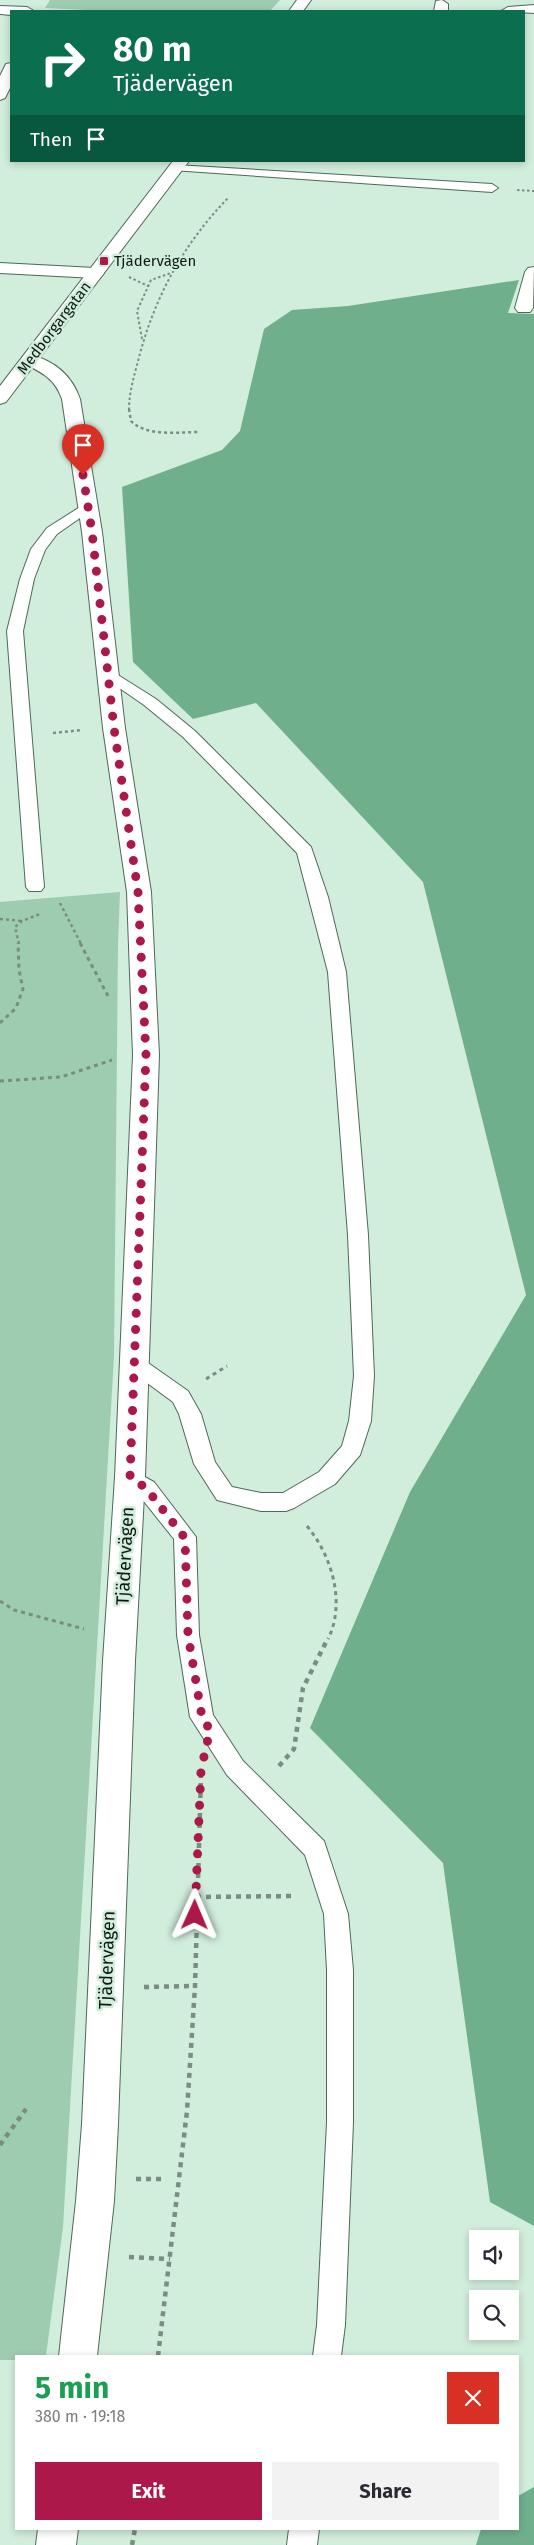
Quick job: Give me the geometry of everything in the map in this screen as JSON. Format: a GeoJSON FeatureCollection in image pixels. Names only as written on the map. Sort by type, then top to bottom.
{"type":"FeatureCollection","features":[{"type":"Feature","properties":{"kind":"street"},"geometry":{"type":"LineString","coordinates":[[517,10],[534,8]]}},
{"type":"Feature","properties":{"kind":"street"},"geometry":{"type":"LineString","coordinates":[[0,95],[10,70]]}},
{"type":"Feature","properties":{"kind":"street","name":"Medborgargatan"},"geometry":{"type":"LineString","coordinates":[[0,398],[31,360],[178,165]]}},
{"type":"Feature","properties":{"kind":"street"},"geometry":{"type":"LineString","coordinates":[[0,268],[95,274]]}},
{"type":"Feature","properties":{"kind":"street"},"geometry":{"type":"LineString","coordinates":[[524,308],[534,272]]}},
{"type":"Feature","properties":{"kind":"street","name":"Tjädervägen"},"geometry":{"type":"LineString","coordinates":[[31,360],[59,374],[66,383],[71,399],[88,506],[110,675],[114,728],[138,892],[146,1055],[130,1477],[120,1639],[100,2124],[95,2200],[78,2355]]}},
{"type":"Feature","properties":{"kind":"street"},"geometry":{"type":"LineString","coordinates":[[56,2545],[58,2530]]}},
{"type":"Feature","properties":{"kind":"lane"},"geometry":{"type":"LineString","coordinates":[[178,165],[250,174],[492,188]]}},
{"type":"Feature","properties":{"kind":"lane"},"geometry":{"type":"LineString","coordinates":[[34,888],[14,631],[27,579],[38,549],[52,531],[88,506]]}},
{"type":"Feature","properties":{"kind":"lane"},"geometry":{"type":"LineString","coordinates":[[110,675],[150,702],[189,734],[304,851],[319,897],[337,972],[358,1235],[364,1376],[360,1421],[352,1449],[327,1478],[286,1502],[261,1502],[225,1494],[205,1464],[190,1414],[180,1397],[134,1363]]}},
{"type":"Feature","properties":{"kind":"lane"},"geometry":{"type":"LineString","coordinates":[[130,1477],[146,1488],[185,1538],[188,1635],[202,1717],[235,1768],[315,1849],[336,1914],[340,1970],[340,2122],[330,2325],[326,2355]]}},
{"type":"Feature","properties":{"kind":"lane"},"geometry":{"type":"LineString","coordinates":[[302,2545],[304,2530]]}},
{"type":"Feature","properties":{"kind":"path"},"geometry":{"type":"LineString","coordinates":[[200,432],[148,430],[136,426],[131,422],[130,389],[149,320],[172,272],[213,212],[250,174]]}},
{"type":"Feature","properties":{"kind":"path"},"geometry":{"type":"LineString","coordinates":[[143,341],[137,312],[148,286],[155,278],[172,272]]}},
{"type":"Feature","properties":{"kind":"path"},"geometry":{"type":"LineString","coordinates":[[136,282],[148,286]]}},
{"type":"Feature","properties":{"kind":"path"},"geometry":{"type":"LineString","coordinates":[[23,735],[114,728]]}},
{"type":"Feature","properties":{"kind":"path"},"geometry":{"type":"LineString","coordinates":[[34,888],[59,896],[60,902],[110,1000]]}},
{"type":"Feature","properties":{"kind":"path"},"geometry":{"type":"LineString","coordinates":[[56,906],[60,902]]}},
{"type":"Feature","properties":{"kind":"path"},"geometry":{"type":"LineString","coordinates":[[0,1023],[16,1008],[23,989],[19,970],[20,946],[15,935],[15,927],[22,921],[47,911]]}},
{"type":"Feature","properties":{"kind":"path"},"geometry":{"type":"LineString","coordinates":[[0,919],[22,921]]}},
{"type":"Feature","properties":{"kind":"path"},"geometry":{"type":"LineString","coordinates":[[0,1081],[61,1076],[124,1056],[146,1055]]}},
{"type":"Feature","properties":{"kind":"path"},"geometry":{"type":"LineString","coordinates":[[199,1383],[226,1366]]}},
{"type":"Feature","properties":{"kind":"path"},"geometry":{"type":"LineString","coordinates":[[275,1770],[294,1749],[303,1688],[335,1625],[334,1575],[318,1539],[286,1502]]}},
{"type":"Feature","properties":{"kind":"path"},"geometry":{"type":"LineString","coordinates":[[0,1601],[14,1610],[120,1639]]}},
{"type":"Feature","properties":{"kind":"path"},"geometry":{"type":"LineString","coordinates":[[158,2355],[187,2110],[194,1986],[201,1770],[210,1730]]}},
{"type":"Feature","properties":{"kind":"path"},"geometry":{"type":"LineString","coordinates":[[196,1897],[330,1896]]}},
{"type":"Feature","properties":{"kind":"path"},"geometry":{"type":"LineString","coordinates":[[141,1987],[194,1986]]}},
{"type":"Feature","properties":{"kind":"path"},"geometry":{"type":"LineString","coordinates":[[0,2145],[26,2108]]}},
{"type":"Feature","properties":{"kind":"path"},"geometry":{"type":"LineString","coordinates":[[131,2179],[164,2180]]}},
{"type":"Feature","properties":{"kind":"path"},"geometry":{"type":"LineString","coordinates":[[125,2256],[170,2259]]}},
{"type":"Feature","properties":{"kind":"path"},"geometry":{"type":"LineString","coordinates":[[132,2545],[135,2530]]}},
{"type":"Feature","properties":{"kind":"green space"},"geometry":{"type":"Polygon","coordinates":[[[50,0],[280,0],[271,10],[88,10],[45,8],[50,0]]]}},
{"type":"Feature","properties":{"kind":"green space"},"geometry":{"type":"Polygon","coordinates":[[[519,280],[508,313],[534,314],[534,2226],[490,2202],[443,1863],[310,1728],[410,1492],[526,1295],[423,882],[256,703],[193,719],[133,662],[122,487],[222,450],[240,431],[264,329],[292,310],[348,306],[519,280]]]}},
{"type":"Feature","properties":{"kind":"green space"},"geometry":{"type":"Polygon","coordinates":[[[120,892],[114,1357],[63,2227],[46,2355],[15,2355],[15,2360],[0,2360],[0,902],[120,892]]]}},
{"type":"Feature","properties":{"kind":"green space"},"geometry":{"type":"Polygon","coordinates":[[[534,2487],[534,2545],[476,2545],[481,2530],[519,2530],[519,2495],[534,2487]]]}},
{"type":"Feature","properties":{"kind":"place","name":"Tjädervägen"},"geometry":{"type":"Point","coordinates":[104,261]}},
{"type":"Feature","properties":{"kind":"route"},"geometry":{"type":"LineString","coordinates":[[83,475],[94,546],[98,598],[110,675],[114,728],[138,892],[146,1055],[130,1477],[146,1488],[185,1538],[188,1635],[202,1717],[210,1730],[201,1770],[195,1915]]}}]}
